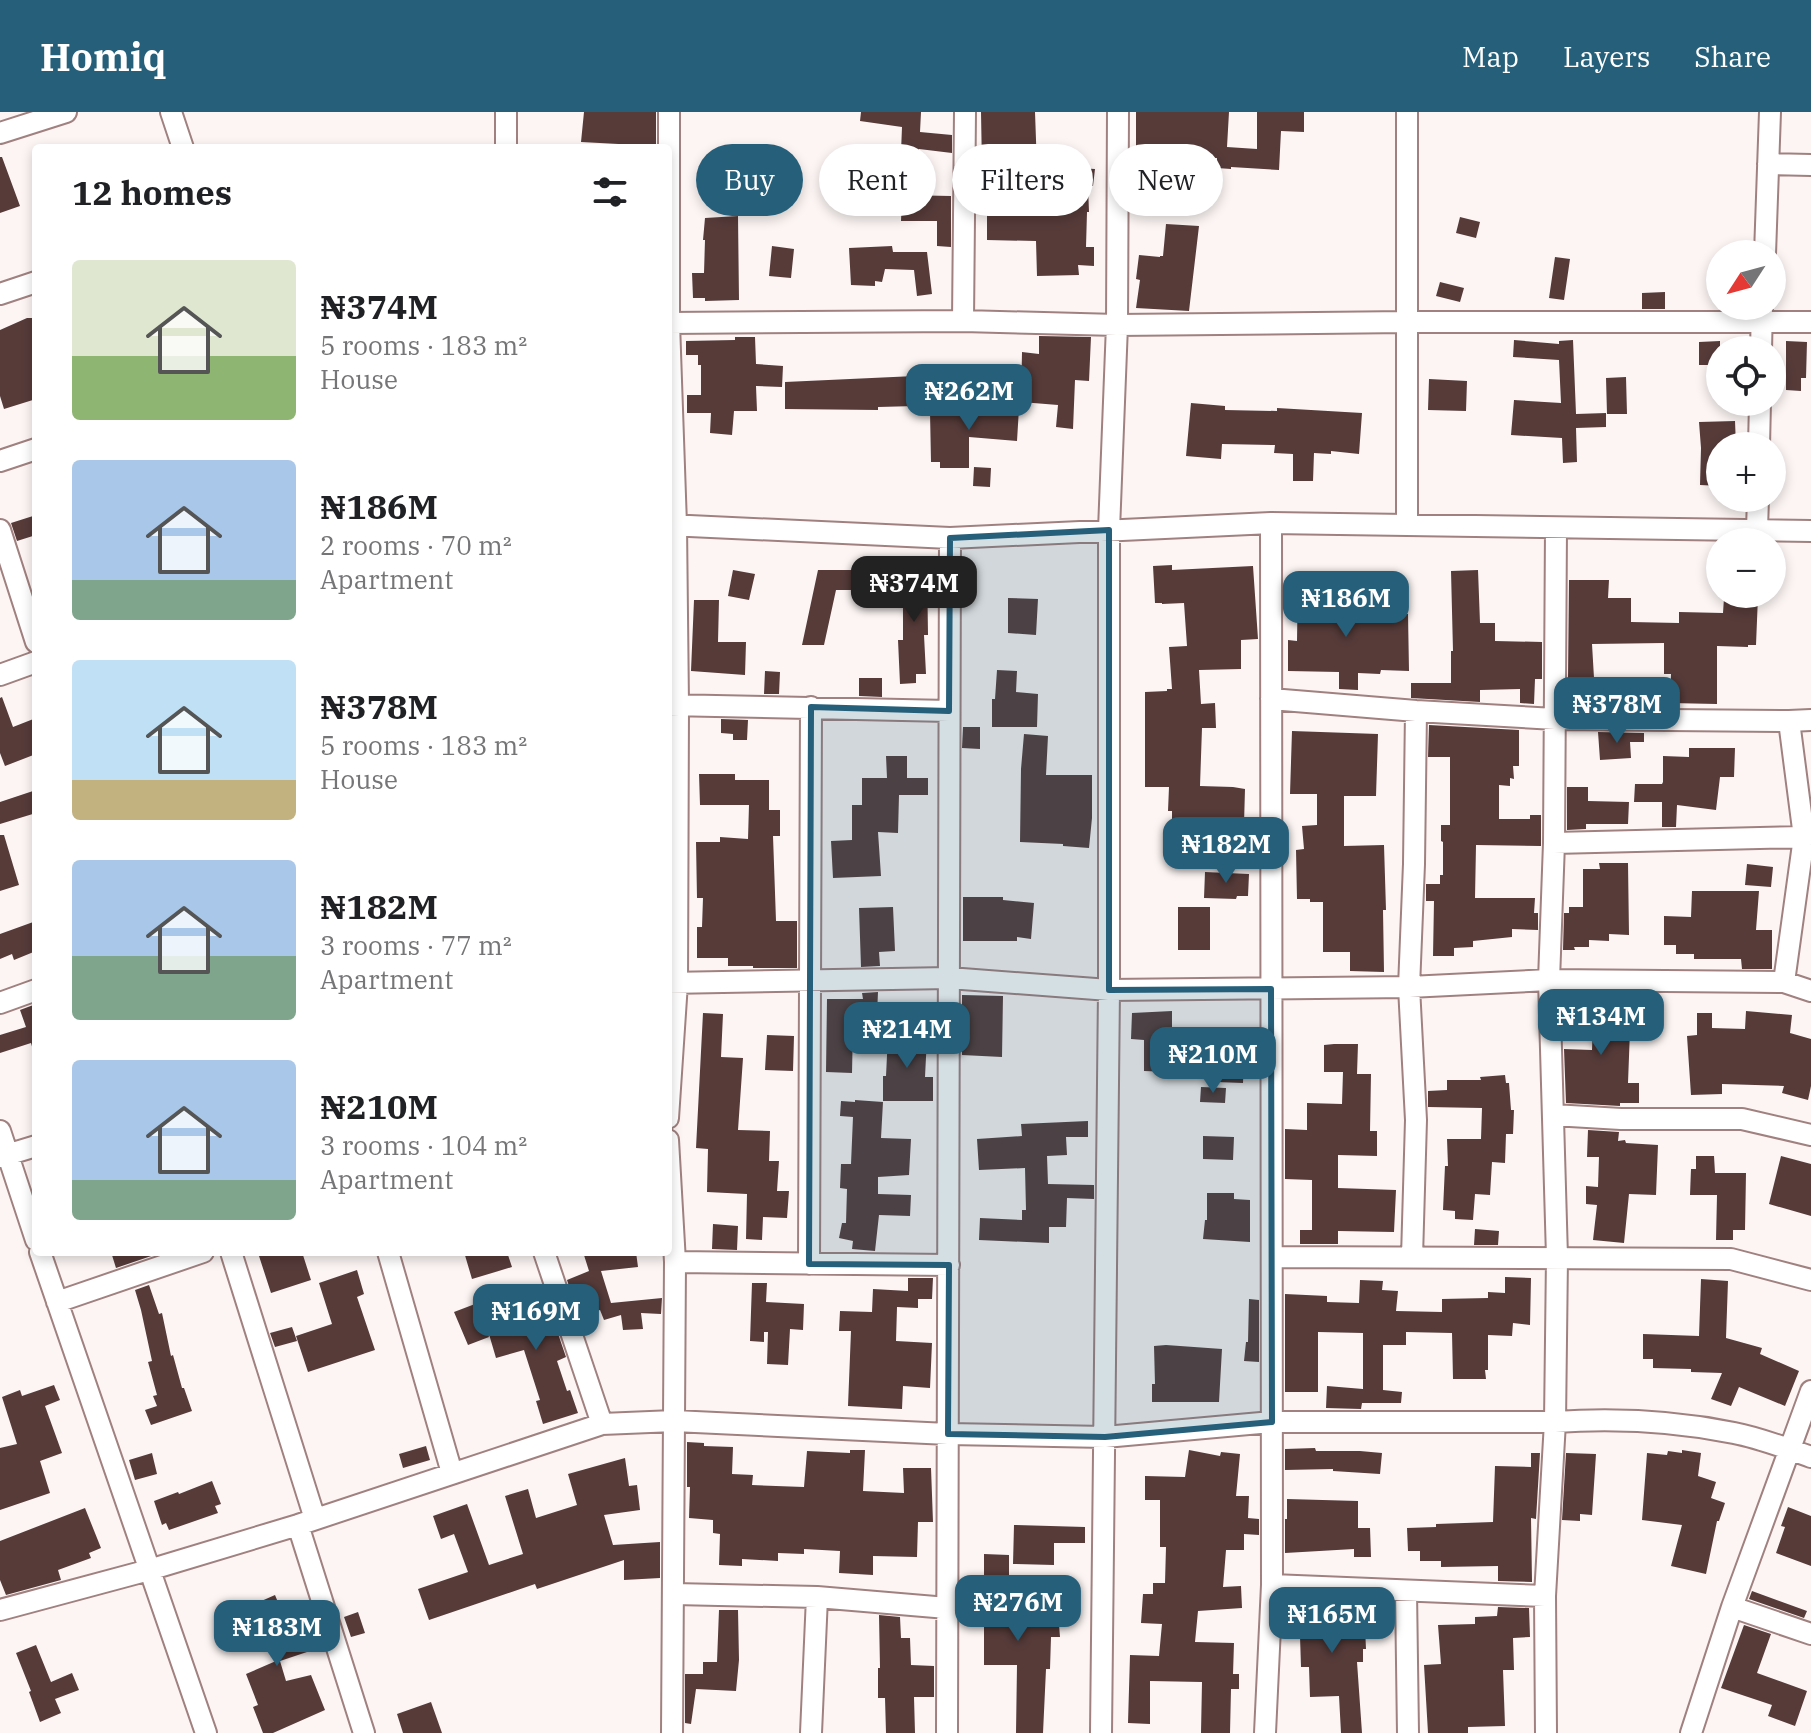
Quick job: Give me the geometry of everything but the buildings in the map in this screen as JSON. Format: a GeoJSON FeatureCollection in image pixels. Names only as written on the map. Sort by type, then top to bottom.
{"type":"FeatureCollection","features":[{"type":"Feature","properties":{"kind":"street"},"geometry":{"type":"LineString","coordinates":[[0,133],[66,112]]}},
{"type":"Feature","properties":{"kind":"street"},"geometry":{"type":"LineString","coordinates":[[171,112],[182,144]]}},
{"type":"Feature","properties":{"kind":"street"},"geometry":{"type":"LineString","coordinates":[[506,112],[506,144]]}},
{"type":"Feature","properties":{"kind":"street"},"geometry":{"type":"LineString","coordinates":[[669,112],[669,144]]}},
{"type":"Feature","properties":{"kind":"street"},"geometry":{"type":"LineString","coordinates":[[963,321],[965,112]]}},
{"type":"Feature","properties":{"kind":"street"},"geometry":{"type":"LineString","coordinates":[[1101,1733],[1109,990],[1109,530],[1117,325],[1118,112]]}},
{"type":"Feature","properties":{"kind":"street"},"geometry":{"type":"LineString","coordinates":[[1407,112],[1407,525]]}},
{"type":"Feature","properties":{"kind":"street"},"geometry":{"type":"LineString","coordinates":[[1765,240],[1770,112]]}},
{"type":"Feature","properties":{"kind":"street"},"geometry":{"type":"LineString","coordinates":[[1768,164],[1811,165]]}},
{"type":"Feature","properties":{"kind":"street"},"geometry":{"type":"LineString","coordinates":[[0,294],[32,283]]}},
{"type":"Feature","properties":{"kind":"street"},"geometry":{"type":"LineString","coordinates":[[672,323],[963,321],[1117,325],[1706,315]]}},
{"type":"Feature","properties":{"kind":"street"},"geometry":{"type":"LineString","coordinates":[[1786,318],[1811,322]]}},
{"type":"Feature","properties":{"kind":"street"},"geometry":{"type":"LineString","coordinates":[[0,461],[32,450]]}},
{"type":"Feature","properties":{"kind":"street"},"geometry":{"type":"LineString","coordinates":[[1265,1733],[1272,1585],[1271,523]]}},
{"type":"Feature","properties":{"kind":"street"},"geometry":{"type":"LineString","coordinates":[[1706,529],[1271,523],[950,538],[672,525],[672,983],[949,978],[1109,990],[1409,987],[1549,980],[1784,982],[1811,991]]}},
{"type":"Feature","properties":{"kind":"street"},"geometry":{"type":"LineString","coordinates":[[1546,1733],[1545,1596],[1555,1422],[1557,1257],[1549,980],[1554,843],[1556,528]]}},
{"type":"Feature","properties":{"kind":"street"},"geometry":{"type":"LineString","coordinates":[[0,530],[32,630]]}},
{"type":"Feature","properties":{"kind":"street"},"geometry":{"type":"LineString","coordinates":[[1786,530],[1811,531]]}},
{"type":"Feature","properties":{"kind":"street"},"geometry":{"type":"LineString","coordinates":[[947,1733],[950,538]]}},
{"type":"Feature","properties":{"kind":"street"},"geometry":{"type":"LineString","coordinates":[[0,675],[32,663]]}},
{"type":"Feature","properties":{"kind":"street"},"geometry":{"type":"LineString","coordinates":[[1271,699],[1555,719],[1811,720]]}},
{"type":"Feature","properties":{"kind":"street"},"geometry":{"type":"LineString","coordinates":[[673,705],[949,711]]}},
{"type":"Feature","properties":{"kind":"street"},"geometry":{"type":"LineString","coordinates":[[809,1264],[811,707]]}},
{"type":"Feature","properties":{"kind":"street"},"geometry":{"type":"LineString","coordinates":[[1412,1257],[1416,1120],[1409,987],[1416,711]]}},
{"type":"Feature","properties":{"kind":"street"},"geometry":{"type":"LineString","coordinates":[[1784,982],[1804,837],[1789,721]]}},
{"type":"Feature","properties":{"kind":"street"},"geometry":{"type":"LineString","coordinates":[[1554,843],[1804,837]]}},
{"type":"Feature","properties":{"kind":"street"},"geometry":{"type":"LineString","coordinates":[[0,1003],[32,991]]}},
{"type":"Feature","properties":{"kind":"street"},"geometry":{"type":"LineString","coordinates":[[1553,1115],[1621,1119],[1742,1119],[1811,1135]]}},
{"type":"Feature","properties":{"kind":"street"},"geometry":{"type":"LineString","coordinates":[[0,1131],[4,1156],[32,1230]]}},
{"type":"Feature","properties":{"kind":"street"},"geometry":{"type":"LineString","coordinates":[[4,1156],[32,1147]]}},
{"type":"Feature","properties":{"kind":"street"},"geometry":{"type":"LineString","coordinates":[[672,1210],[675,1262],[672,1733]]}},
{"type":"Feature","properties":{"kind":"street"},"geometry":{"type":"LineString","coordinates":[[41,1256],[206,1733]]}},
{"type":"Feature","properties":{"kind":"street"},"geometry":{"type":"LineString","coordinates":[[57,1302],[191,1256]]}},
{"type":"Feature","properties":{"kind":"street"},"geometry":{"type":"LineString","coordinates":[[232,1256],[364,1733]]}},
{"type":"Feature","properties":{"kind":"street"},"geometry":{"type":"LineString","coordinates":[[389,1256],[452,1473]]}},
{"type":"Feature","properties":{"kind":"street"},"geometry":{"type":"LineString","coordinates":[[545,1256],[602,1424]]}},
{"type":"Feature","properties":{"kind":"street"},"geometry":{"type":"LineString","coordinates":[[1272,1257],[1731,1259],[1811,1280]]}},
{"type":"Feature","properties":{"kind":"street"},"geometry":{"type":"LineString","coordinates":[[675,1262],[949,1265]]}},
{"type":"Feature","properties":{"kind":"street"},"geometry":{"type":"LineString","coordinates":[[1691,1733],[1732,1607],[1811,1391]]}},
{"type":"Feature","properties":{"kind":"street"},"geometry":{"type":"LineString","coordinates":[[0,1610],[149,1570],[307,1522],[602,1424],[674,1421],[948,1434],[1105,1437],[1272,1422],[1555,1422],[1597,1419],[1665,1422],[1736,1433],[1811,1457]]}},
{"type":"Feature","properties":{"kind":"street"},"geometry":{"type":"LineString","coordinates":[[1272,1585],[1545,1596]]}},
{"type":"Feature","properties":{"kind":"street"},"geometry":{"type":"LineString","coordinates":[[1406,1591],[1408,1733]]}},
{"type":"Feature","properties":{"kind":"street"},"geometry":{"type":"LineString","coordinates":[[674,1594],[817,1597],[947,1608]]}},
{"type":"Feature","properties":{"kind":"street"},"geometry":{"type":"LineString","coordinates":[[811,1733],[817,1597]]}},
{"type":"Feature","properties":{"kind":"street"},"geometry":{"type":"LineString","coordinates":[[1732,1607],[1811,1634]]}},
{"type":"Feature","properties":{"kind":"highlighted area"},"geometry":{"type":"Polygon","coordinates":[[[1109,530],[1109,990],[1271,989],[1272,1422],[1105,1437],[948,1434],[949,1265],[809,1264],[811,707],[949,711],[950,538],[1109,530]]]}}]}
